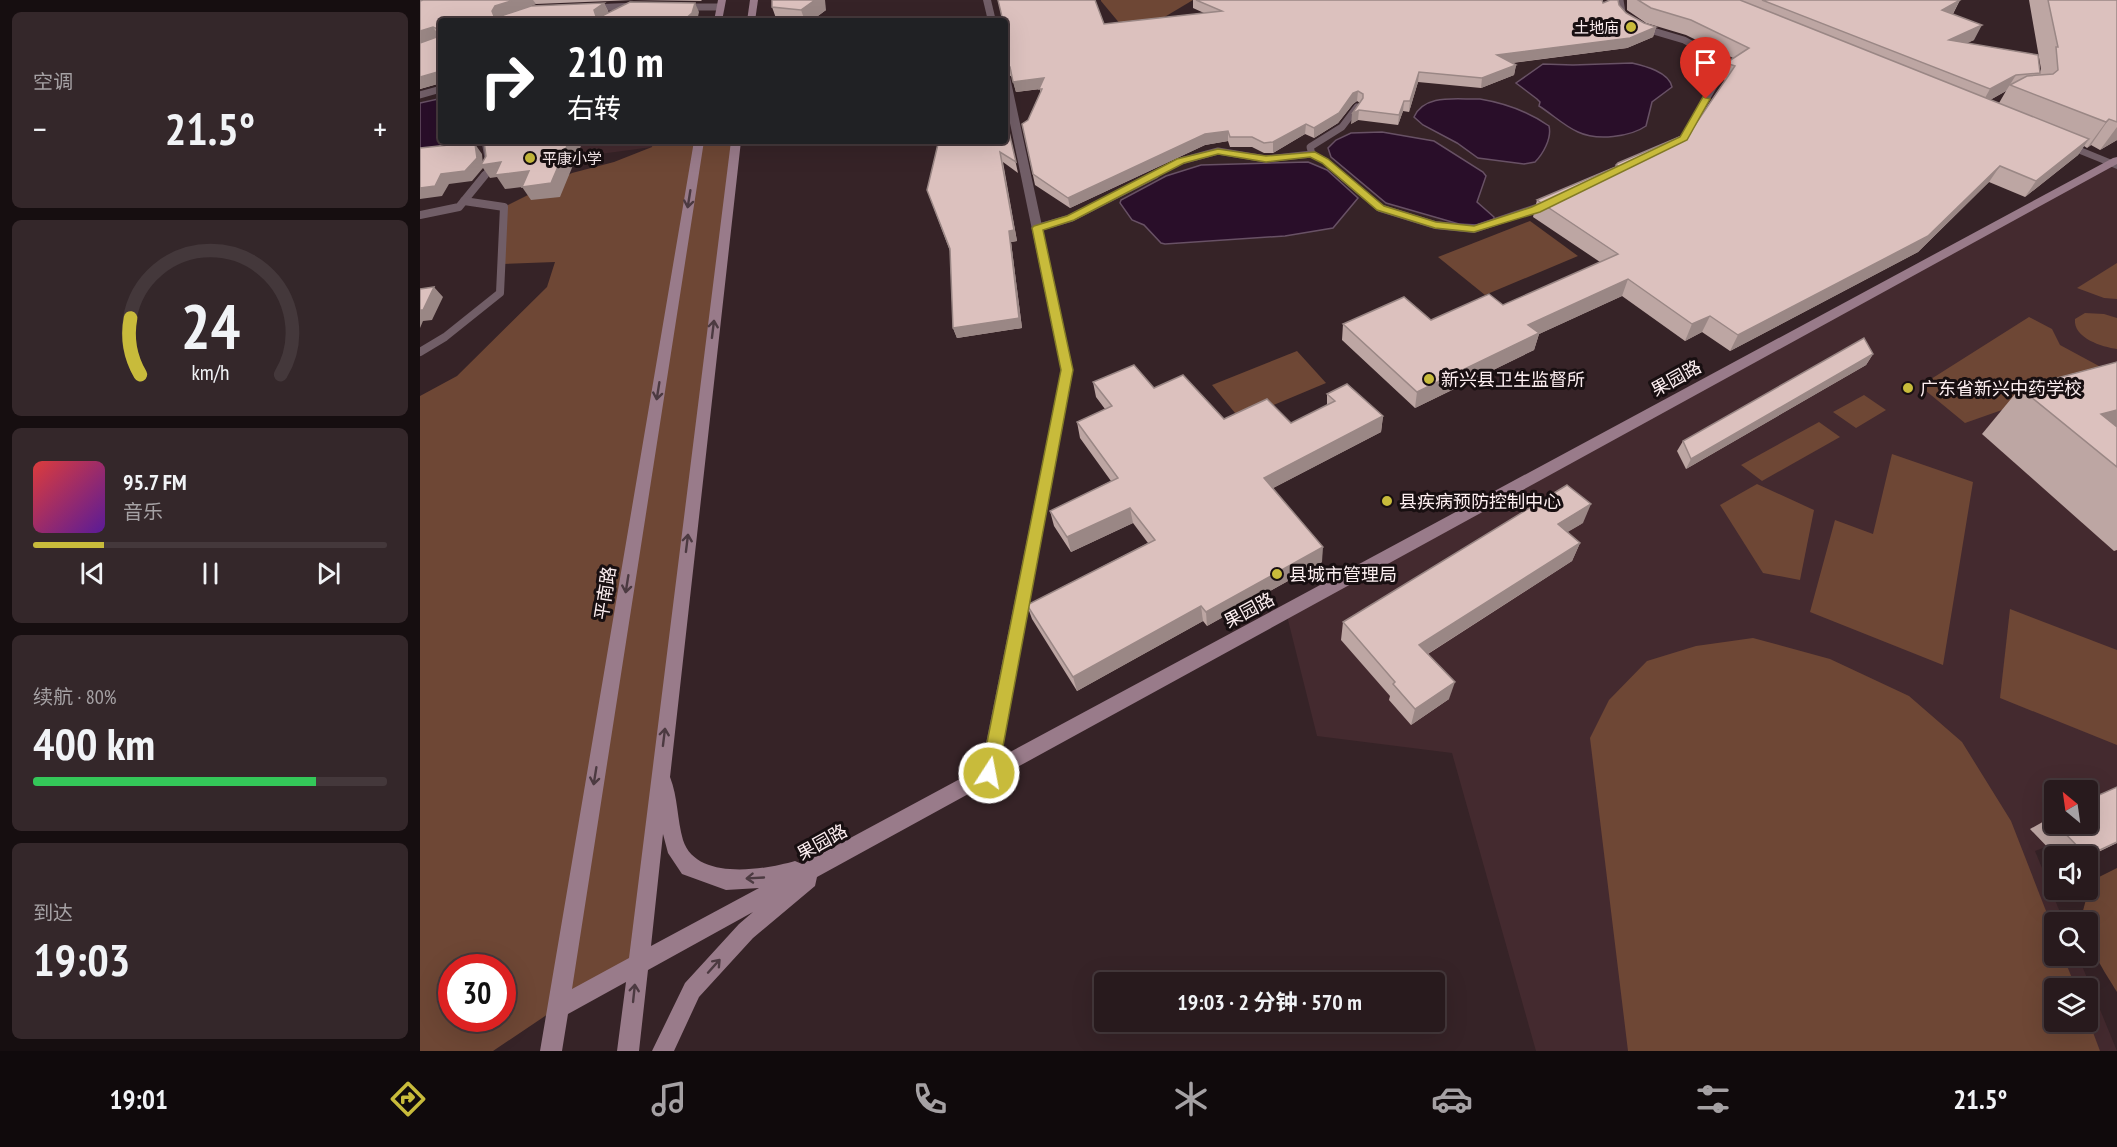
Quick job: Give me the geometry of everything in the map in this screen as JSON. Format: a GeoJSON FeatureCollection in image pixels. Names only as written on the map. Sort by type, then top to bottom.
{"type":"FeatureCollection","features":[{"type":"Feature","properties":{"kind":"main road"},"geometry":{"type":"LineString","coordinates":[[751,18],[754,0]]}},
{"type":"Feature","properties":{"kind":"main road","name":"平南路"},"geometry":{"type":"LineString","coordinates":[[551,1051],[699,144]]}},
{"type":"Feature","properties":{"kind":"main road"},"geometry":{"type":"LineString","coordinates":[[628,1051],[736,144]]}},
{"type":"Feature","properties":{"kind":"main road","name":"果园路"},"geometry":{"type":"LineString","coordinates":[[557,1008],[2115,163]]}},
{"type":"Feature","properties":{"kind":"main road"},"geometry":{"type":"LineString","coordinates":[[660,770],[675,846],[689,867],[726,880],[774,878],[832,859]]}},
{"type":"Feature","properties":{"kind":"main road"},"geometry":{"type":"LineString","coordinates":[[663,1051],[692,990],[746,931],[832,859]]}},
{"type":"Feature","properties":{"kind":"street"},"geometry":{"type":"LineString","coordinates":[[987,0],[991,18]]}},
{"type":"Feature","properties":{"kind":"street"},"geometry":{"type":"LineString","coordinates":[[989,773],[1067,370],[1008,91]]}},
{"type":"Feature","properties":{"kind":"street"},"geometry":{"type":"LineString","coordinates":[[2056,141],[2115,163]]}},
{"type":"Feature","properties":{"kind":"lane"},"geometry":{"type":"LineString","coordinates":[[1620,0],[1622,13],[1644,28],[1684,40],[1719,59],[1717,80],[1684,138],[1673,143]]}},
{"type":"Feature","properties":{"kind":"lane"},"geometry":{"type":"LineString","coordinates":[[621,14],[642,3]]}},
{"type":"Feature","properties":{"kind":"lane"},"geometry":{"type":"LineString","coordinates":[[677,7],[721,4]]}},
{"type":"Feature","properties":{"kind":"lane"},"geometry":{"type":"LineString","coordinates":[[579,8],[634,6]]}},
{"type":"Feature","properties":{"kind":"lane"},"geometry":{"type":"LineString","coordinates":[[420,95],[438,90]]}},
{"type":"Feature","properties":{"kind":"lane"},"geometry":{"type":"LineString","coordinates":[[1312,154],[1310,147],[1320,138],[1351,122],[1358,106]]}},
{"type":"Feature","properties":{"kind":"lane"},"geometry":{"type":"LineString","coordinates":[[420,215],[459,207],[490,170],[486,144]]}},
{"type":"Feature","properties":{"kind":"lane"},"geometry":{"type":"LineString","coordinates":[[1037,228],[1071,218],[1180,161],[1218,151],[1266,159],[1312,154],[1325,161],[1380,208],[1435,225],[1474,229],[1536,209],[1557,199]]}},
{"type":"Feature","properties":{"kind":"lane"},"geometry":{"type":"LineString","coordinates":[[420,352],[445,337],[500,293],[504,207],[464,201]]}},
{"type":"Feature","properties":{"kind":"shaded area"},"geometry":{"type":"Polygon","coordinates":[[[1101,0],[1193,0],[1131,37],[1101,1],[1101,0]]]}},
{"type":"Feature","properties":{"kind":"shaded area"},"geometry":{"type":"Polygon","coordinates":[[[1632,63],[1650,68],[1666,77],[1672,87],[1652,102],[1646,126],[1622,135],[1594,136],[1573,129],[1539,106],[1540,102],[1537,99],[1516,83],[1543,64],[1632,63]]]}},
{"type":"Feature","properties":{"kind":"shaded area"},"geometry":{"type":"Polygon","coordinates":[[[438,99],[438,144],[458,144],[420,151],[420,103],[438,99]]]}},
{"type":"Feature","properties":{"kind":"shaded area"},"geometry":{"type":"Polygon","coordinates":[[[1480,99],[1516,109],[1549,126],[1546,146],[1535,162],[1524,164],[1478,158],[1457,143],[1423,125],[1414,117],[1419,109],[1434,101],[1480,99]]]}},
{"type":"Feature","properties":{"kind":"shaded area"},"geometry":{"type":"Polygon","coordinates":[[[1382,132],[1434,141],[1483,172],[1486,176],[1477,202],[1494,217],[1494,220],[1477,225],[1459,224],[1386,203],[1331,157],[1328,148],[1336,140],[1351,133],[1382,132]]]}},
{"type":"Feature","properties":{"kind":"shaded area","name":"平康小学"},"geometry":{"type":"Polygon","coordinates":[[[486,144],[652,144],[652,147],[490,169],[486,144]]]}},
{"type":"Feature","properties":{"kind":"shaded area"},"geometry":{"type":"Polygon","coordinates":[[[652,144],[736,144],[637,964],[557,1008],[493,1051],[420,1051],[420,396],[457,376],[547,287],[555,262],[501,264],[504,207],[572,173],[614,162],[652,147],[652,144]]]}},
{"type":"Feature","properties":{"kind":"shaded area","name":"广东省新兴中药学校"},"geometry":{"type":"Polygon","coordinates":[[[2117,160],[2117,820],[2098,827],[2098,780],[2044,780],[2044,834],[2080,834],[2035,851],[2044,873],[2044,900],[2055,900],[2060,912],[2044,912],[2044,966],[2082,966],[2087,978],[2044,978],[2044,1032],[2098,1032],[2098,1005],[2117,1051],[1536,1051],[1452,753],[1317,736],[1286,612],[2117,160]]]}},
{"type":"Feature","properties":{"kind":"shaded area"},"geometry":{"type":"Polygon","coordinates":[[[1308,162],[1327,170],[1358,198],[1333,228],[1285,236],[1165,244],[1161,243],[1144,225],[1132,220],[1120,203],[1121,200],[1166,176],[1201,165],[1308,162]]]}},
{"type":"Feature","properties":{"kind":"shaded area"},"geometry":{"type":"Polygon","coordinates":[[[1530,221],[1578,256],[1485,295],[1438,257],[1530,221]]]}},
{"type":"Feature","properties":{"kind":"shaded area"},"geometry":{"type":"Polygon","coordinates":[[[2117,263],[2117,299],[2104,298],[2077,288],[2117,263]]]}},
{"type":"Feature","properties":{"kind":"shaded area"},"geometry":{"type":"Polygon","coordinates":[[[2085,313],[2104,314],[2117,318],[2117,349],[2097,344],[2083,336],[2076,326],[2075,319],[2085,313]]]}},
{"type":"Feature","properties":{"kind":"shaded area"},"geometry":{"type":"Polygon","coordinates":[[[2029,317],[2052,329],[2060,345],[2110,372],[1965,423],[1920,386],[2029,317]]]}},
{"type":"Feature","properties":{"kind":"shaded area"},"geometry":{"type":"Polygon","coordinates":[[[1297,351],[1326,383],[1240,419],[1212,385],[1297,351]]]}},
{"type":"Feature","properties":{"kind":"shaded area"},"geometry":{"type":"Polygon","coordinates":[[[1864,395],[1886,410],[1856,428],[1833,412],[1864,395]]]}},
{"type":"Feature","properties":{"kind":"shaded area"},"geometry":{"type":"Polygon","coordinates":[[[1819,422],[1840,437],[1762,481],[1741,465],[1819,422]]]}},
{"type":"Feature","properties":{"kind":"shaded area"},"geometry":{"type":"Polygon","coordinates":[[[1892,454],[1973,482],[1943,665],[1810,612],[1835,520],[1873,534],[1892,454]]]}},
{"type":"Feature","properties":{"kind":"shaded area"},"geometry":{"type":"Polygon","coordinates":[[[1757,484],[1814,510],[1800,580],[1763,573],[1720,505],[1757,484]]]}},
{"type":"Feature","properties":{"kind":"shaded area"},"geometry":{"type":"Polygon","coordinates":[[[2010,609],[2117,650],[2117,745],[2000,698],[2010,609]]]}},
{"type":"Feature","properties":{"kind":"shaded area"},"geometry":{"type":"Polygon","coordinates":[[[1753,638],[1830,659],[1909,696],[1962,742],[2011,821],[2046,912],[2044,912],[2044,966],[2067,966],[2072,978],[2044,978],[2044,1032],[2093,1032],[2100,1051],[1628,1051],[1590,738],[1609,700],[1647,661],[1696,646],[1753,638]]]}},
{"type":"Feature","properties":{"kind":"shaded area"},"geometry":{"type":"Polygon","coordinates":[[[2117,868],[2117,992],[2098,960],[2098,912],[2083,912],[2086,900],[2098,900],[2098,878],[2117,868]]]}},
{"type":"Feature","properties":{"kind":"building"},"geometry":{"type":"Polygon","coordinates":[[[514,0],[495,6],[492,11],[494,16],[498,17],[531,6],[604,3],[594,10],[596,16],[600,17],[630,2],[695,3],[692,13],[686,18],[438,18],[438,29],[433,27],[420,31],[420,1],[514,0]]]}},
{"type":"Feature","properties":{"kind":"building"},"geometry":{"type":"Polygon","coordinates":[[[772,0],[815,0],[801,10],[772,7],[772,0]]]}},
{"type":"Feature","properties":{"kind":"building"},"geometry":{"type":"Polygon","coordinates":[[[998,0],[1095,0],[1104,24],[1222,11],[1196,0],[1602,0],[1603,3],[1618,0],[1626,13],[1656,27],[1630,38],[1497,55],[1516,65],[1482,78],[1419,72],[1410,101],[1404,101],[1399,115],[1359,110],[1352,114],[1363,98],[1363,94],[1358,91],[1353,93],[1339,113],[1314,128],[1306,124],[1273,142],[1264,143],[1252,137],[1230,137],[1228,131],[1205,134],[1068,198],[1033,174],[1022,124],[1028,120],[1042,89],[1039,89],[1044,78],[1013,82],[1008,65],[1008,18],[1002,18],[998,0]]]}},
{"type":"Feature","properties":{"kind":"building"},"geometry":{"type":"Polygon","coordinates":[[[1638,0],[1740,0],[2089,139],[2036,181],[2000,166],[1928,236],[1738,335],[1710,316],[1692,324],[1628,279],[1528,325],[1539,333],[1417,392],[1343,324],[1404,297],[1431,320],[1489,294],[1503,305],[1618,254],[1537,200],[1684,135],[1695,125],[1735,66],[1729,64],[1729,61],[1749,48],[1691,20],[1651,8],[1638,0]]]}},
{"type":"Feature","properties":{"kind":"building"},"geometry":{"type":"Polygon","coordinates":[[[1762,0],[1960,0],[1942,10],[1982,25],[1949,40],[2038,55],[2040,73],[2016,75],[1990,89],[1762,0]]]}},
{"type":"Feature","properties":{"kind":"building"},"geometry":{"type":"Polygon","coordinates":[[[2048,0],[2117,0],[2117,122],[2109,119],[2106,122],[2010,85],[2027,76],[2053,74],[2058,70],[2056,47],[2058,47],[2048,0]]]}},
{"type":"Feature","properties":{"kind":"building"},"geometry":{"type":"Polygon","coordinates":[[[438,35],[438,72],[420,77],[420,43],[438,35]]]}},
{"type":"Feature","properties":{"kind":"building"},"geometry":{"type":"Polygon","coordinates":[[[1008,132],[1016,162],[1000,152],[1014,230],[1009,231],[1019,318],[953,328],[950,249],[927,190],[938,144],[1008,144],[1008,132]]]}},
{"type":"Feature","properties":{"kind":"building"},"geometry":{"type":"Polygon","coordinates":[[[475,144],[477,158],[465,171],[441,174],[435,186],[420,188],[420,148],[475,144]]]}},
{"type":"Feature","properties":{"kind":"building"},"geometry":{"type":"Polygon","coordinates":[[[484,144],[568,144],[551,183],[522,187],[529,171],[495,175],[501,162],[481,165],[486,156],[484,144]]]}},
{"type":"Feature","properties":{"kind":"building"},"geometry":{"type":"Polygon","coordinates":[[[434,287],[423,310],[420,310],[420,289],[434,287]]]}},
{"type":"Feature","properties":{"kind":"building"},"geometry":{"type":"Polygon","coordinates":[[[1864,338],[1873,354],[1691,459],[1683,441],[1864,338]]]}},
{"type":"Feature","properties":{"kind":"building"},"geometry":{"type":"Polygon","coordinates":[[[2117,362],[2117,410],[2101,414],[2117,427],[2117,467],[2020,388],[2117,362]]]}},
{"type":"Feature","properties":{"kind":"building"},"geometry":{"type":"Polygon","coordinates":[[[1134,365],[1154,388],[1183,375],[1224,419],[1267,399],[1291,423],[1335,401],[1327,394],[1347,384],[1383,416],[1264,478],[1323,547],[1206,612],[1201,606],[1073,677],[1027,605],[1155,540],[1130,508],[1067,537],[1050,511],[1118,478],[1077,422],[1112,406],[1093,382],[1134,365]]]}},
{"type":"Feature","properties":{"kind":"building"},"geometry":{"type":"Polygon","coordinates":[[[1567,485],[1591,504],[1558,524],[1580,543],[1419,645],[1455,682],[1415,709],[1393,684],[1395,682],[1343,622],[1567,485]]]}},
{"type":"Feature","properties":{"kind":"building"},"geometry":{"type":"Polygon","coordinates":[[[2117,787],[2117,842],[2098,851],[2098,846],[2077,846],[2066,834],[2098,834],[2098,796],[2117,787]]]}},
{"type":"Feature","properties":{"kind":"place","name":"土地庙"},"geometry":{"type":"Point","coordinates":[1631,27]}},
{"type":"Feature","properties":{"kind":"place","name":"平康小学"},"geometry":{"type":"Point","coordinates":[530,158]}},
{"type":"Feature","properties":{"kind":"place","name":"新兴县卫生监督所"},"geometry":{"type":"Point","coordinates":[1429,379]}},
{"type":"Feature","properties":{"kind":"place","name":"广东省新兴中药学校"},"geometry":{"type":"Point","coordinates":[1908,388]}},
{"type":"Feature","properties":{"kind":"place","name":"县疾病预防控制中心"},"geometry":{"type":"Point","coordinates":[1387,501]}},
{"type":"Feature","properties":{"kind":"place","name":"县城市管理局"},"geometry":{"type":"Point","coordinates":[1277,574]}},
{"type":"Feature","properties":{"kind":"route"},"geometry":{"type":"LineString","coordinates":[[989,773],[1067,370],[1037,228],[1071,218],[1180,161],[1218,151],[1266,159],[1312,154],[1325,161],[1380,208],[1435,225],[1474,229],[1536,209],[1684,138],[1706,99]]}}]}
